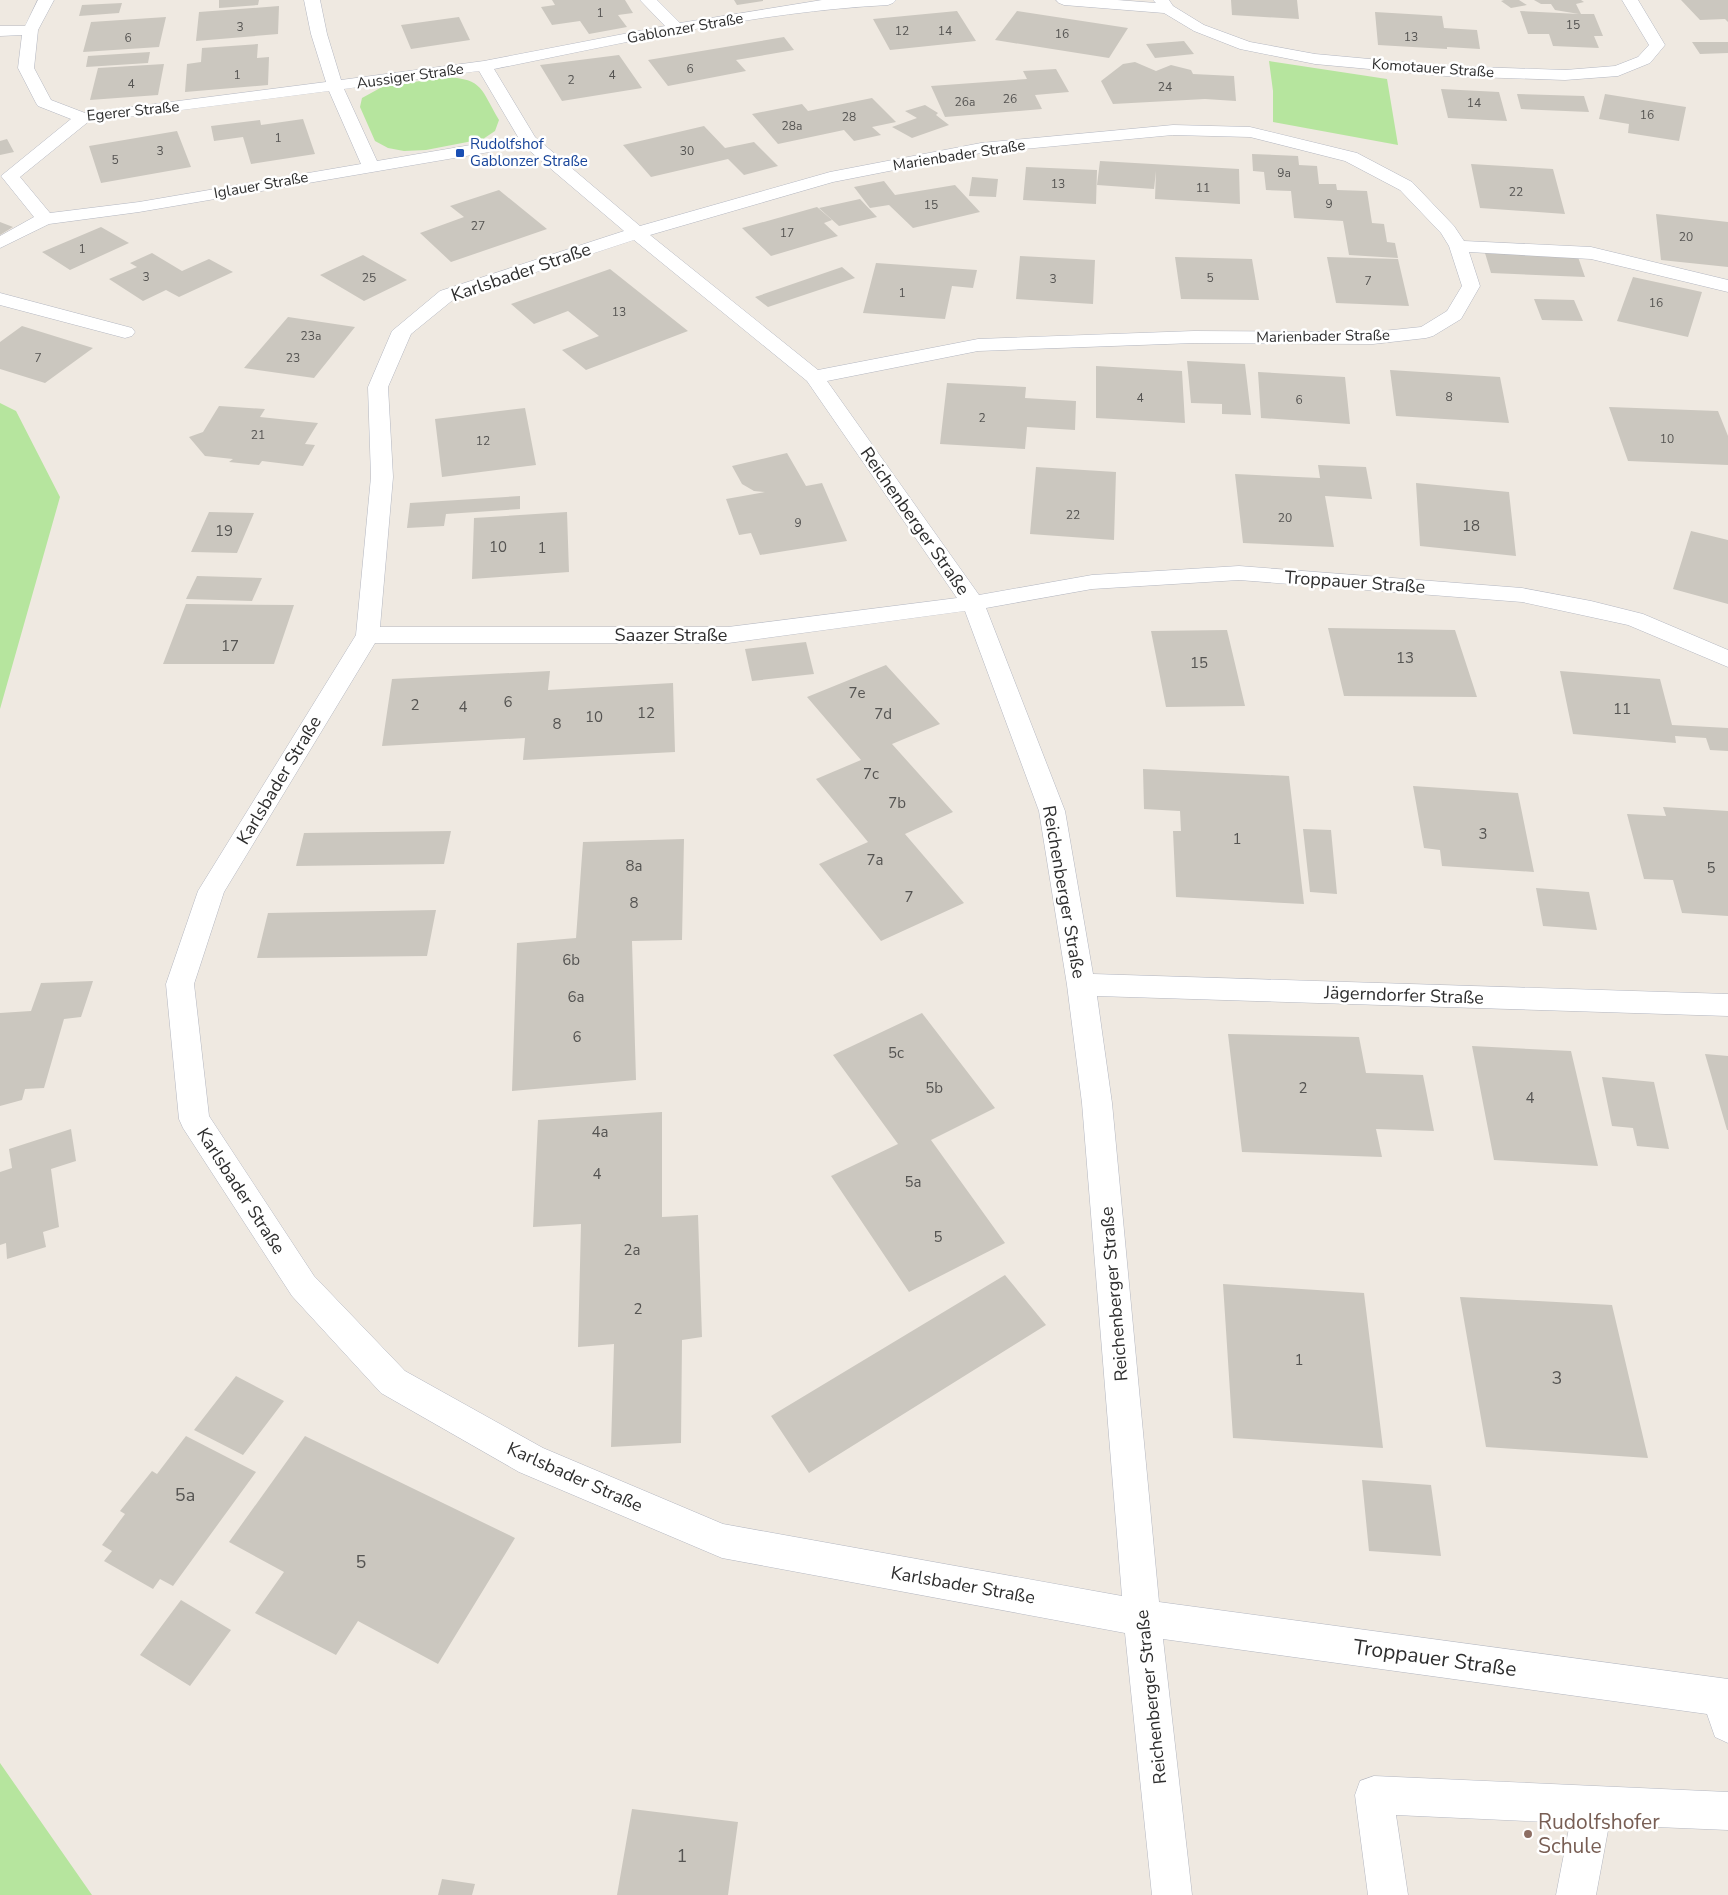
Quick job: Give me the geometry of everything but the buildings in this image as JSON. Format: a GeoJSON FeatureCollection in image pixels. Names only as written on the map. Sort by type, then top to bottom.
{"type":"FeatureCollection","features":[{"type":"Feature","properties":{"kind":"street","name":"Egerer Straße"},"geometry":{"type":"LineString","coordinates":[[46,0],[30,30],[26,68],[44,103],[83,118],[335,86]]}},
{"type":"Feature","properties":{"kind":"street","name":"Aussiger Straße"},"geometry":{"type":"LineString","coordinates":[[312,0],[318,34],[335,86],[371,167]]}},
{"type":"Feature","properties":{"kind":"street"},"geometry":{"type":"LineString","coordinates":[[648,0],[676,28]]}},
{"type":"Feature","properties":{"kind":"street","name":"Gablonzer Straße"},"geometry":{"type":"LineString","coordinates":[[484,66],[676,28],[831,2],[888,0]]}},
{"type":"Feature","properties":{"kind":"street"},"geometry":{"type":"LineString","coordinates":[[1064,0],[1164,4]]}},
{"type":"Feature","properties":{"kind":"street","name":"Komotauer Straße"},"geometry":{"type":"LineString","coordinates":[[1164,4],[1200,28],[1246,46],[1315,59],[1446,71],[1565,75],[1618,71],[1644,60],[1657,45],[1630,0]]}},
{"type":"Feature","properties":{"kind":"street"},"geometry":{"type":"LineString","coordinates":[[0,31],[30,30]]}},
{"type":"Feature","properties":{"kind":"street","name":"Aussiger Straße"},"geometry":{"type":"LineString","coordinates":[[335,86],[484,66]]}},
{"type":"Feature","properties":{"kind":"street","name":"Reichenberger Straße"},"geometry":{"type":"LineString","coordinates":[[484,66],[528,140],[637,233],[814,377],[973,603],[1052,811],[1081,984],[1097,1103],[1142,1618],[1172,1895]]}},
{"type":"Feature","properties":{"kind":"street"},"geometry":{"type":"LineString","coordinates":[[45,219],[10,176],[83,118]]}},
{"type":"Feature","properties":{"kind":"street","name":"Marienbader Straße"},"geometry":{"type":"LineString","coordinates":[[637,233],[839,175],[981,148],[1173,130],[1250,132],[1351,157],[1406,186],[1448,230],[1458,246],[1471,286],[1454,315],[1426,332],[1373,338],[1194,337],[978,345],[814,377]]}},
{"type":"Feature","properties":{"kind":"street","name":"Iglauer Straße"},"geometry":{"type":"LineString","coordinates":[[0,243],[45,219],[139,206],[528,140]]}},
{"type":"Feature","properties":{"kind":"street","name":"Karlsbader Straße"},"geometry":{"type":"LineString","coordinates":[[637,233],[448,295],[402,331],[378,387],[382,477],[368,635],[211,891],[180,984],[194,1119],[303,1286],[394,1382],[531,1460],[722,1541],[1142,1618]]}},
{"type":"Feature","properties":{"kind":"street"},"geometry":{"type":"LineString","coordinates":[[1458,246],[1591,254],[1728,286]]}},
{"type":"Feature","properties":{"kind":"street"},"geometry":{"type":"LineString","coordinates":[[0,299],[125,332]]}},
{"type":"Feature","properties":{"kind":"street","name":"Troppauer Straße"},"geometry":{"type":"LineString","coordinates":[[973,603],[1092,582],[1239,572],[1522,595],[1591,608],[1635,620],[1728,659]]}},
{"type":"Feature","properties":{"kind":"street","name":"Saazer Straße"},"geometry":{"type":"LineString","coordinates":[[368,635],[728,635],[973,603]]}},
{"type":"Feature","properties":{"kind":"street","name":"Jägerndorfer Straße"},"geometry":{"type":"LineString","coordinates":[[1081,984],[1728,1005]]}},
{"type":"Feature","properties":{"kind":"street","name":"Troppauer Straße"},"geometry":{"type":"LineString","coordinates":[[1142,1618],[1726,1706]]}},
{"type":"Feature","properties":{"kind":"street"},"geometry":{"type":"LineString","coordinates":[[1388,1895],[1374,1795],[1728,1811]]}},
{"type":"Feature","properties":{"kind":"street"},"geometry":{"type":"LineString","coordinates":[[1576,1895],[1593,1805]]}},
{"type":"Feature","properties":{"kind":"green space"},"geometry":{"type":"Polygon","coordinates":[[[1269,61],[1387,79],[1398,145],[1273,122],[1273,91],[1269,61]]]}},
{"type":"Feature","properties":{"kind":"green space"},"geometry":{"type":"Polygon","coordinates":[[[446,77],[468,80],[480,88],[499,120],[495,131],[483,139],[426,150],[404,151],[388,148],[375,141],[360,107],[362,98],[382,87],[446,77]]]}},
{"type":"Feature","properties":{"kind":"green space"},"geometry":{"type":"Polygon","coordinates":[[[0,403],[16,411],[60,497],[0,709],[0,403]]]}},
{"type":"Feature","properties":{"kind":"green space"},"geometry":{"type":"Polygon","coordinates":[[[0,1763],[92,1895],[0,1895],[0,1763]]]}},
{"type":"Feature","properties":{"kind":"place","name":"Rudolfshof Gablonzer Straße"},"geometry":{"type":"Point","coordinates":[460,153]}},
{"type":"Feature","properties":{"kind":"place","name":"Rudolfshofer Schule"},"geometry":{"type":"Point","coordinates":[1528,1834]}}]}
